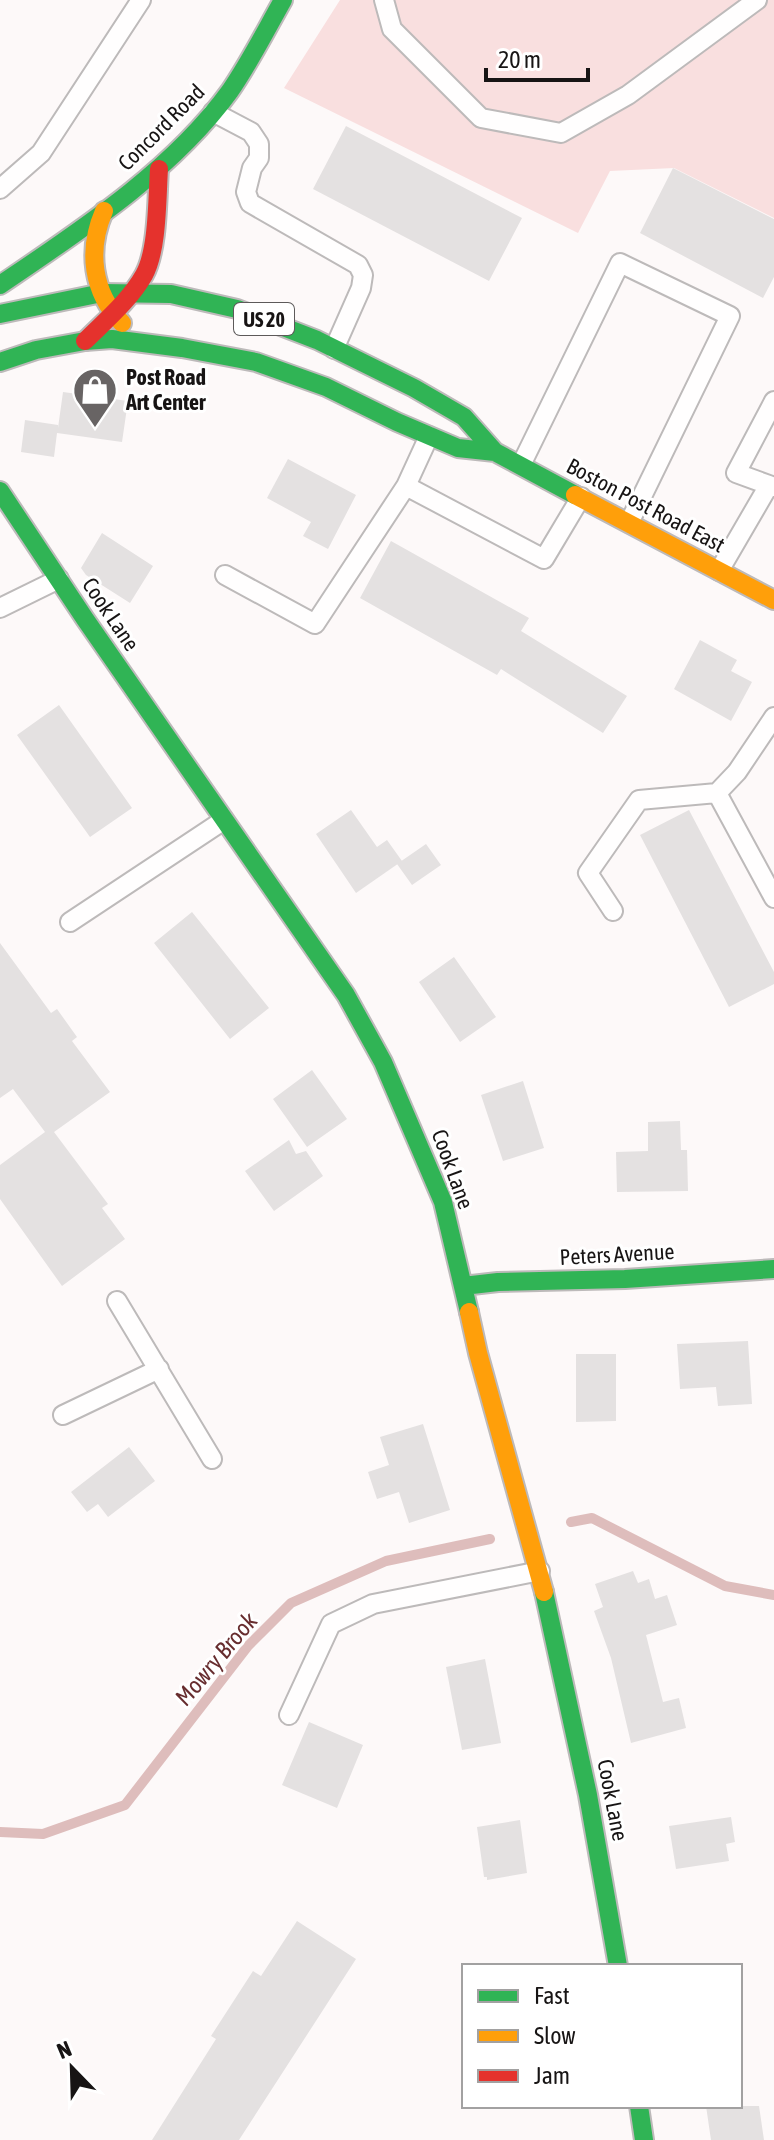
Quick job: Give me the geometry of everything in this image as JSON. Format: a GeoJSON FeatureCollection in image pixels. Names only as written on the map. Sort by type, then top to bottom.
{"type":"FeatureCollection","features":[{"type":"Feature","properties":{"kind":"street","name":"Concord Road"},"geometry":{"type":"LineString","coordinates":[[0,285],[61,244],[159,169],[231,89],[283,0]]}},
{"type":"Feature","properties":{"kind":"street"},"geometry":{"type":"LineString","coordinates":[[85,341],[145,273],[154,233],[159,169]]}},
{"type":"Feature","properties":{"kind":"street"},"geometry":{"type":"LineString","coordinates":[[104,211],[94,238],[95,270],[111,314],[144,343]]}},
{"type":"Feature","properties":{"kind":"street","name":"Boston Post Road East"},"geometry":{"type":"LineString","coordinates":[[0,314],[102,293],[171,294],[237,309],[317,340],[414,388],[464,417],[495,452],[774,600]]}},
{"type":"Feature","properties":{"kind":"street","name":"Boston Post Road East"},"geometry":{"type":"LineString","coordinates":[[0,362],[36,350],[85,341],[112,339],[182,348],[256,362],[326,387],[458,448],[495,452]]}},
{"type":"Feature","properties":{"kind":"street","name":"Cook Lane"},"geometry":{"type":"LineString","coordinates":[[0,491],[346,995],[383,1062],[443,1202],[478,1353],[540,1571],[591,1810],[618,1964]]}},
{"type":"Feature","properties":{"kind":"street","name":"Peters Avenue"},"geometry":{"type":"LineString","coordinates":[[463,1286],[774,1269]]}},
{"type":"Feature","properties":{"kind":"street"},"geometry":{"type":"LineString","coordinates":[[639,2108],[644,2140]]}},
{"type":"Feature","properties":{"kind":"lane"},"geometry":{"type":"LineString","coordinates":[[0,189],[41,153],[141,0]]}},
{"type":"Feature","properties":{"kind":"lane"},"geometry":{"type":"LineString","coordinates":[[384,0],[392,29],[481,118],[561,133],[628,95],[757,0]]}},
{"type":"Feature","properties":{"kind":"lane"},"geometry":{"type":"LineString","coordinates":[[213,112],[251,132],[259,144],[259,158],[252,168],[246,192],[250,203],[358,265],[363,275],[361,288],[334,349]]}},
{"type":"Feature","properties":{"kind":"lane"},"geometry":{"type":"LineString","coordinates":[[520,465],[620,263],[730,316],[629,523]]}},
{"type":"Feature","properties":{"kind":"lane"},"geometry":{"type":"LineString","coordinates":[[719,571],[771,486],[736,473],[774,401]]}},
{"type":"Feature","properties":{"kind":"lane"},"geometry":{"type":"LineString","coordinates":[[225,575],[315,624],[406,486],[429,436]]}},
{"type":"Feature","properties":{"kind":"lane"},"geometry":{"type":"LineString","coordinates":[[406,486],[544,559],[581,497]]}},
{"type":"Feature","properties":{"kind":"lane"},"geometry":{"type":"LineString","coordinates":[[0,608],[59,579]]}},
{"type":"Feature","properties":{"kind":"lane"},"geometry":{"type":"LineString","coordinates":[[613,911],[588,873],[639,800],[717,793],[737,772],[774,717]]}},
{"type":"Feature","properties":{"kind":"lane"},"geometry":{"type":"LineString","coordinates":[[717,793],[774,898]]}},
{"type":"Feature","properties":{"kind":"lane"},"geometry":{"type":"LineString","coordinates":[[70,922],[224,820]]}},
{"type":"Feature","properties":{"kind":"lane"},"geometry":{"type":"LineString","coordinates":[[117,1301],[212,1459]]}},
{"type":"Feature","properties":{"kind":"lane"},"geometry":{"type":"LineString","coordinates":[[63,1415],[159,1369]]}},
{"type":"Feature","properties":{"kind":"lane"},"geometry":{"type":"LineString","coordinates":[[289,1715],[331,1624],[373,1604],[540,1571]]}},
{"type":"Feature","properties":{"kind":"shaded area"},"geometry":{"type":"Polygon","coordinates":[[[340,0],[774,0],[774,218],[674,168],[610,171],[578,233],[284,88],[340,0]]]}},
{"type":"Feature","properties":{"kind":"building"},"geometry":{"type":"Polygon","coordinates":[[[346,126],[522,218],[489,281],[313,189],[346,126]]]}},
{"type":"Feature","properties":{"kind":"building"},"geometry":{"type":"Polygon","coordinates":[[[673,168],[774,219],[774,277],[763,298],[640,233],[673,168]]]}},
{"type":"Feature","properties":{"kind":"building"},"geometry":{"type":"Polygon","coordinates":[[[63,392],[128,401],[122,442],[57,433],[54,457],[21,452],[25,420],[58,425],[58,428],[63,392]]]}},
{"type":"Feature","properties":{"kind":"building"},"geometry":{"type":"Polygon","coordinates":[[[288,459],[356,495],[328,549],[303,536],[311,522],[267,498],[288,459]]]}},
{"type":"Feature","properties":{"kind":"building"},"geometry":{"type":"Polygon","coordinates":[[[102,533],[153,566],[130,603],[86,575],[81,568],[102,533]]]}},
{"type":"Feature","properties":{"kind":"building"},"geometry":{"type":"Polygon","coordinates":[[[391,541],[529,618],[521,631],[627,696],[603,733],[501,669],[497,675],[360,598],[391,541]]]}},
{"type":"Feature","properties":{"kind":"building"},"geometry":{"type":"Polygon","coordinates":[[[700,640],[737,660],[731,671],[752,682],[731,721],[674,689],[700,640]]]}},
{"type":"Feature","properties":{"kind":"building"},"geometry":{"type":"Polygon","coordinates":[[[59,705],[132,808],[90,837],[17,735],[59,705]]]}},
{"type":"Feature","properties":{"kind":"building"},"geometry":{"type":"Polygon","coordinates":[[[351,810],[377,847],[387,840],[402,861],[356,893],[316,834],[351,810]]]}},
{"type":"Feature","properties":{"kind":"building"},"geometry":{"type":"Polygon","coordinates":[[[689,810],[774,972],[774,984],[729,1007],[640,835],[689,810]]]}},
{"type":"Feature","properties":{"kind":"building"},"geometry":{"type":"Polygon","coordinates":[[[426,844],[441,865],[412,885],[397,864],[426,844]]]}},
{"type":"Feature","properties":{"kind":"building"},"geometry":{"type":"Polygon","coordinates":[[[192,912],[269,1008],[230,1039],[154,943],[192,912]]]}},
{"type":"Feature","properties":{"kind":"building"},"geometry":{"type":"Polygon","coordinates":[[[0,943],[51,1013],[57,1009],[77,1037],[72,1041],[110,1092],[54,1132],[108,1204],[102,1208],[125,1239],[62,1286],[0,1199],[0,1165],[45,1132],[13,1089],[0,1098],[0,943]]]}},
{"type":"Feature","properties":{"kind":"building"},"geometry":{"type":"Polygon","coordinates":[[[454,957],[496,1017],[460,1042],[419,982],[454,957]]]}},
{"type":"Feature","properties":{"kind":"building"},"geometry":{"type":"Polygon","coordinates":[[[312,1070],[347,1119],[307,1147],[273,1099],[312,1070]]]}},
{"type":"Feature","properties":{"kind":"building"},"geometry":{"type":"Polygon","coordinates":[[[523,1081],[544,1148],[503,1161],[481,1095],[523,1081]]]}},
{"type":"Feature","properties":{"kind":"building"},"geometry":{"type":"Polygon","coordinates":[[[680,1121],[681,1150],[687,1150],[688,1191],[617,1192],[616,1152],[648,1151],[648,1122],[680,1121]]]}},
{"type":"Feature","properties":{"kind":"building"},"geometry":{"type":"Polygon","coordinates":[[[289,1140],[296,1154],[306,1151],[323,1176],[274,1211],[245,1171],[289,1140]]]}},
{"type":"Feature","properties":{"kind":"building"},"geometry":{"type":"Polygon","coordinates":[[[748,1341],[752,1404],[718,1406],[716,1387],[680,1389],[677,1344],[748,1341]]]}},
{"type":"Feature","properties":{"kind":"building"},"geometry":{"type":"Polygon","coordinates":[[[576,1354],[616,1354],[616,1421],[576,1422],[576,1354]]]}},
{"type":"Feature","properties":{"kind":"building"},"geometry":{"type":"Polygon","coordinates":[[[423,1424],[450,1510],[409,1523],[399,1492],[377,1499],[368,1472],[389,1465],[380,1437],[423,1424]]]}},
{"type":"Feature","properties":{"kind":"building"},"geometry":{"type":"Polygon","coordinates":[[[129,1447],[155,1481],[108,1517],[98,1504],[87,1512],[71,1492],[129,1447]]]}},
{"type":"Feature","properties":{"kind":"building"},"geometry":{"type":"Polygon","coordinates":[[[633,1571],[638,1583],[649,1579],[655,1599],[667,1595],[677,1625],[646,1635],[663,1702],[679,1698],[686,1728],[631,1743],[611,1658],[594,1611],[603,1607],[595,1584],[633,1571]]]}},
{"type":"Feature","properties":{"kind":"building"},"geometry":{"type":"Polygon","coordinates":[[[485,1659],[501,1743],[462,1750],[446,1667],[485,1659]]]}},
{"type":"Feature","properties":{"kind":"building"},"geometry":{"type":"Polygon","coordinates":[[[309,1722],[363,1745],[337,1808],[282,1785],[309,1722]]]}},
{"type":"Feature","properties":{"kind":"building"},"geometry":{"type":"Polygon","coordinates":[[[731,1817],[735,1842],[726,1844],[729,1861],[676,1869],[669,1826],[731,1817]]]}},
{"type":"Feature","properties":{"kind":"building"},"geometry":{"type":"Polygon","coordinates":[[[520,1820],[527,1873],[487,1880],[477,1827],[520,1820]]]}},
{"type":"Feature","properties":{"kind":"building"},"geometry":{"type":"Polygon","coordinates":[[[297,1921],[356,1959],[239,2140],[152,2140],[216,2039],[211,2036],[253,1971],[261,1976],[297,1921]]]}},
{"type":"Feature","properties":{"kind":"building"},"geometry":{"type":"Polygon","coordinates":[[[759,2106],[764,2140],[711,2140],[706,2108],[759,2106]]]}},
{"type":"Feature","properties":{"kind":"waterway","name":"Mowry Brook"},"geometry":{"type":"LineString","coordinates":[[571,1522],[592,1518],[725,1586],[774,1595]]}},
{"type":"Feature","properties":{"kind":"waterway","name":"Mowry Brook"},"geometry":{"type":"LineString","coordinates":[[0,1832],[43,1834],[125,1805],[248,1646],[291,1603],[386,1561],[490,1539]]}},
{"type":"Feature","properties":{"kind":"traffic: fast"},"geometry":{"type":"LineString","coordinates":[[0,285],[124,197],[181,147],[230,91],[283,0]]}},
{"type":"Feature","properties":{"kind":"traffic: fast"},"geometry":{"type":"LineString","coordinates":[[0,314],[102,293],[171,294],[237,309],[317,340],[414,388],[464,417],[495,452],[575,495]]}},
{"type":"Feature","properties":{"kind":"traffic: fast"},"geometry":{"type":"LineString","coordinates":[[0,362],[36,350],[85,341],[112,339],[182,348],[256,362],[326,387],[458,448],[495,452]]}},
{"type":"Feature","properties":{"kind":"traffic: fast"},"geometry":{"type":"LineString","coordinates":[[0,491],[346,995],[383,1062],[443,1202],[469,1312]]}},
{"type":"Feature","properties":{"kind":"traffic: fast"},"geometry":{"type":"LineString","coordinates":[[463,1286],[774,1269]]}},
{"type":"Feature","properties":{"kind":"traffic: fast"},"geometry":{"type":"LineString","coordinates":[[544,1592],[588,1795],[618,1964]]}},
{"type":"Feature","properties":{"kind":"traffic: fast"},"geometry":{"type":"LineString","coordinates":[[639,2108],[644,2140]]}},
{"type":"Feature","properties":{"kind":"traffic: slow"},"geometry":{"type":"LineString","coordinates":[[104,211],[95,241],[95,270],[104,298],[122,323]]}},
{"type":"Feature","properties":{"kind":"traffic: slow"},"geometry":{"type":"LineString","coordinates":[[575,495],[774,600]]}},
{"type":"Feature","properties":{"kind":"traffic: slow"},"geometry":{"type":"LineString","coordinates":[[469,1312],[544,1592]]}},
{"type":"Feature","properties":{"kind":"traffic: jam"},"geometry":{"type":"LineString","coordinates":[[85,341],[132,293],[149,264],[156,224],[159,169]]}},
{"type":"Feature","properties":{"kind":"place","name":"Post Road Art Center"},"geometry":{"type":"Point","coordinates":[95,429]}}]}
